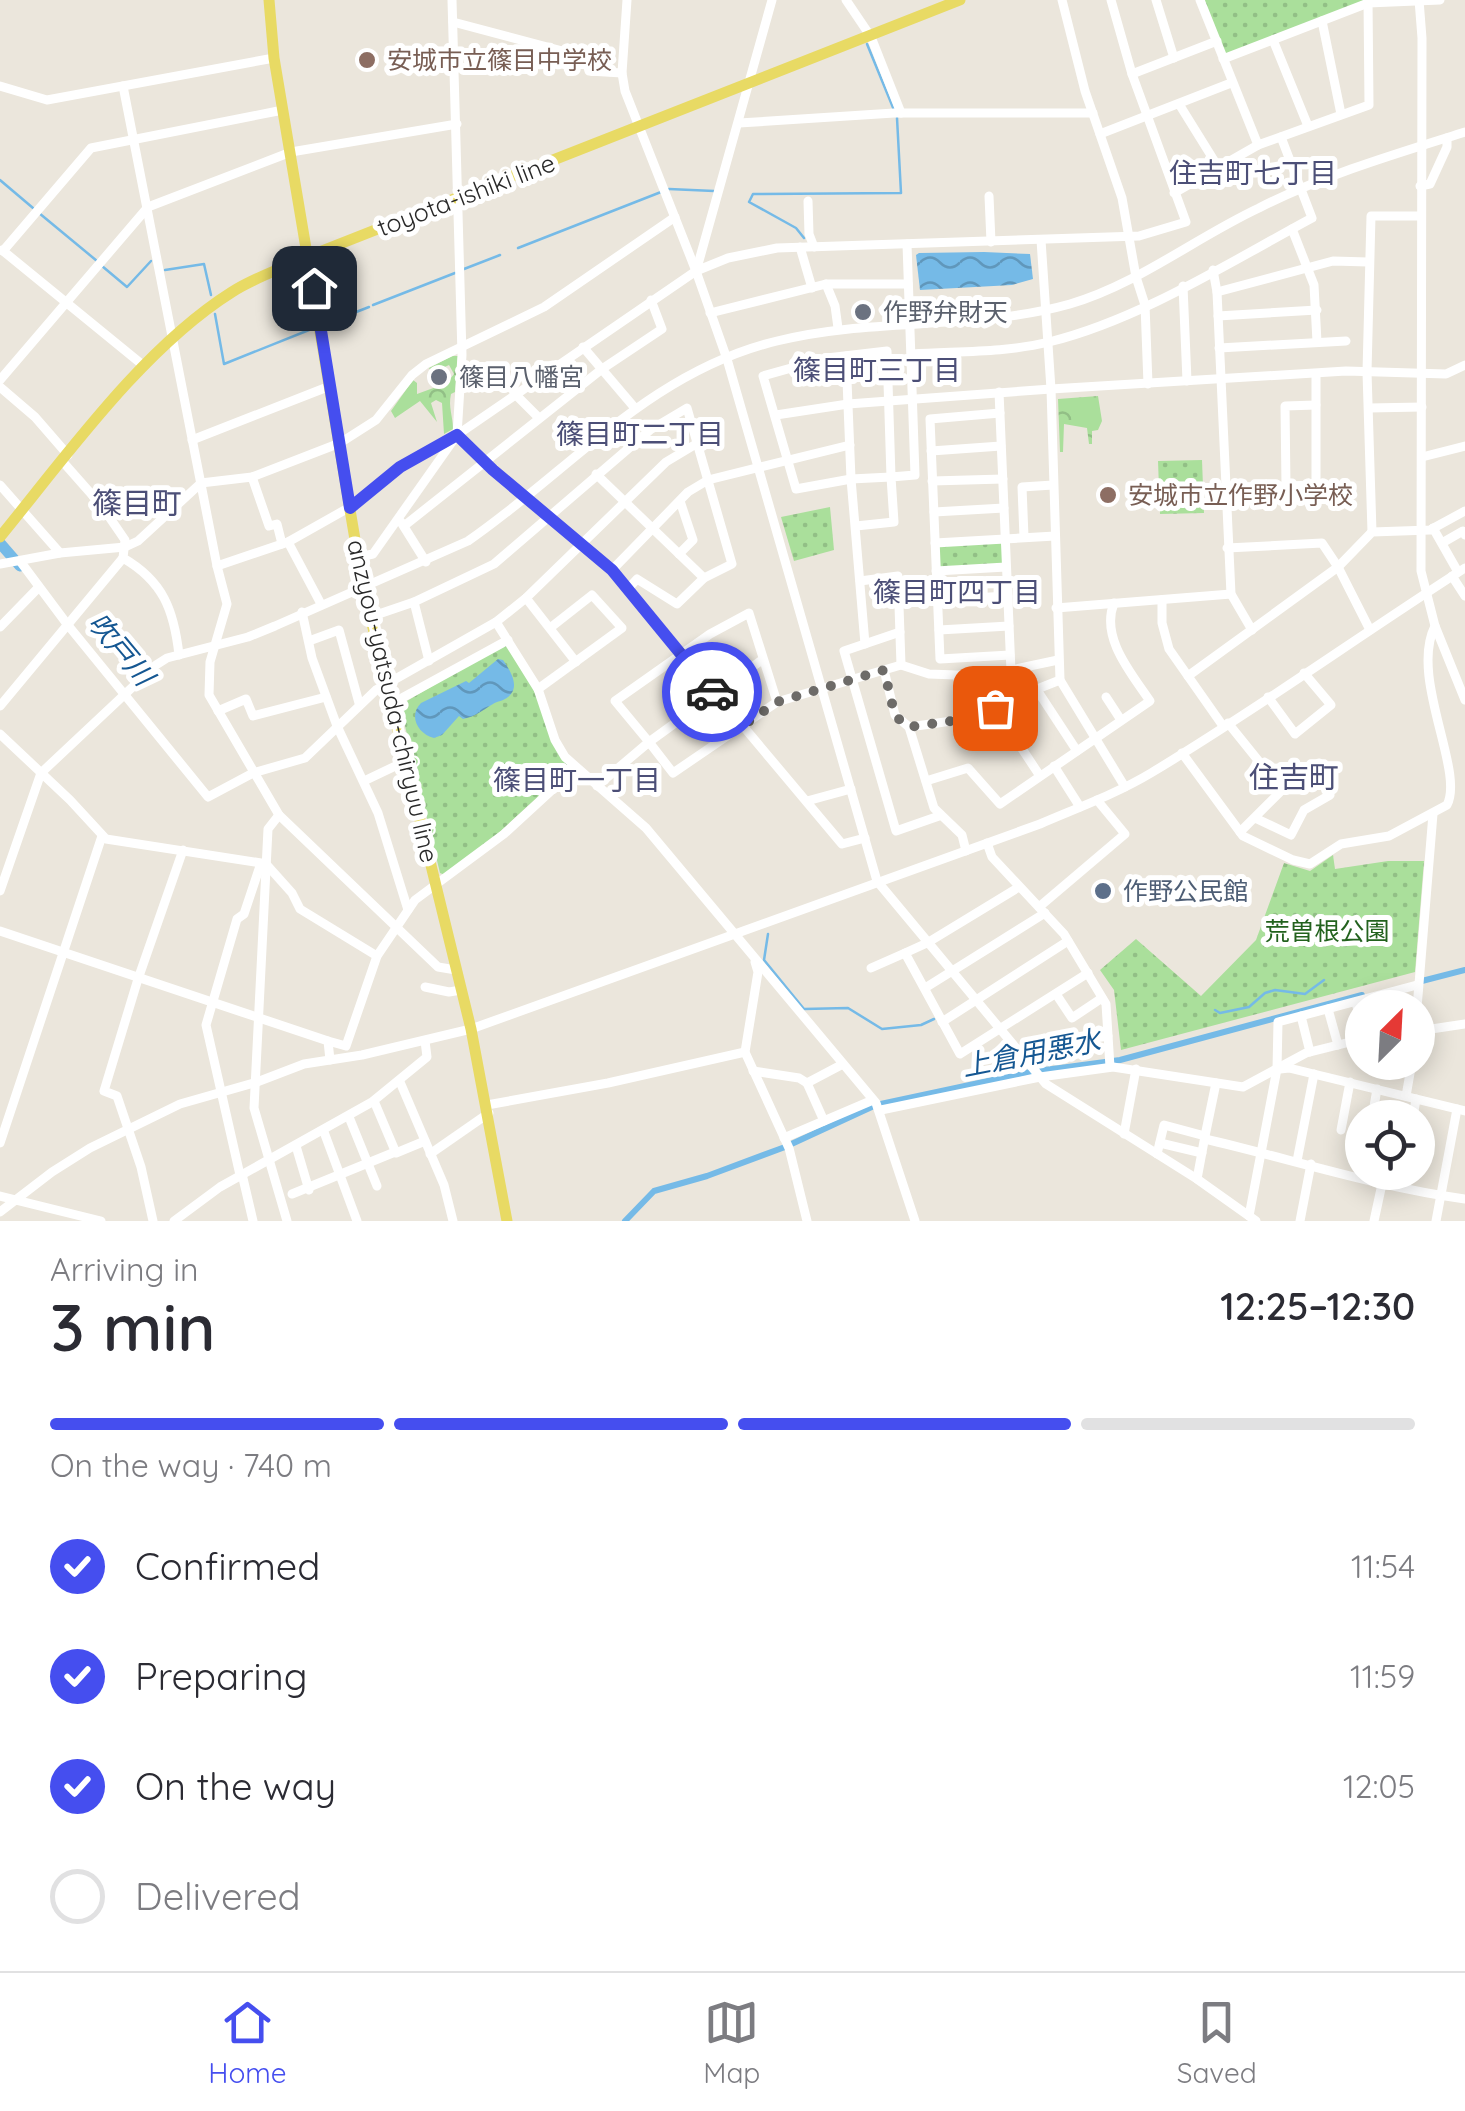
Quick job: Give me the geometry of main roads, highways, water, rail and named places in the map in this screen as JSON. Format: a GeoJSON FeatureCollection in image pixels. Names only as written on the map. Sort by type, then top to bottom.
{"type":"FeatureCollection","features":[{"type":"Feature","properties":{"kind":"main road","name":"anzyou-yatsuda-chiryuu line"},"geometry":{"type":"LineString","coordinates":[[269,0],[282,110],[363,587],[471,1029],[508,1221]]}},
{"type":"Feature","properties":{"kind":"main road","name":"toyota-ishiki line"},"geometry":{"type":"LineString","coordinates":[[0,537],[144,366],[173,336],[234,290],[309,256],[960,0]]}},
{"type":"Feature","properties":{"kind":"water"},"geometry":{"type":"Polygon","coordinates":[[[919,253],[1030,254],[1033,279],[1012,285],[920,290],[916,255],[919,253]]]}},
{"type":"Feature","properties":{"kind":"water"},"geometry":{"type":"Polygon","coordinates":[[[498,659],[503,660],[513,679],[514,688],[508,697],[472,716],[459,716],[442,735],[434,738],[419,729],[415,713],[421,703],[469,683],[498,659]]]}},
{"type":"Feature","properties":{"kind":"waterway"},"geometry":{"type":"LineString","coordinates":[[867,44],[894,110]]}},
{"type":"Feature","properties":{"kind":"waterway"},"geometry":{"type":"LineString","coordinates":[[804,238],[796,228],[749,202],[753,194],[901,193],[897,118]]}},
{"type":"Feature","properties":{"kind":"waterway"},"geometry":{"type":"LineString","coordinates":[[0,180],[33,208]]}},
{"type":"Feature","properties":{"kind":"waterway"},"geometry":{"type":"LineString","coordinates":[[669,189],[714,191]]}},
{"type":"Feature","properties":{"kind":"waterway"},"geometry":{"type":"LineString","coordinates":[[518,248],[661,192]]}},
{"type":"Feature","properties":{"kind":"waterway"},"geometry":{"type":"LineString","coordinates":[[39,213],[97,261]]}},
{"type":"Feature","properties":{"kind":"waterway"},"geometry":{"type":"LineString","coordinates":[[464,269],[500,255]]}},
{"type":"Feature","properties":{"kind":"waterway"},"geometry":{"type":"LineString","coordinates":[[102,266],[127,287],[151,261]]}},
{"type":"Feature","properties":{"kind":"waterway"},"geometry":{"type":"LineString","coordinates":[[165,270],[204,264],[211,295]]}},
{"type":"Feature","properties":{"kind":"waterway"},"geometry":{"type":"LineString","coordinates":[[373,305],[455,273]]}},
{"type":"Feature","properties":{"kind":"waterway"},"geometry":{"type":"LineString","coordinates":[[328,323],[369,307]]}},
{"type":"Feature","properties":{"kind":"waterway"},"geometry":{"type":"LineString","coordinates":[[215,314],[224,364],[309,330]]}},
{"type":"Feature","properties":{"kind":"waterway","name":"吹戸川"},"geometry":{"type":"LineString","coordinates":[[0,543],[20,566]]}},
{"type":"Feature","properties":{"kind":"waterway"},"geometry":{"type":"LineString","coordinates":[[768,934],[764,960],[804,1009],[848,1008],[882,1029],[921,1025],[934,1019]]}},
{"type":"Feature","properties":{"kind":"waterway","name":"上倉用悪水"},"geometry":{"type":"LineString","coordinates":[[1418,982],[1465,970]]}},
{"type":"Feature","properties":{"kind":"waterway"},"geometry":{"type":"LineString","coordinates":[[1215,1010],[1220,1013],[1249,1007],[1275,990],[1305,994],[1324,980]]}},
{"type":"Feature","properties":{"kind":"waterway","name":"上倉用悪水"},"geometry":{"type":"LineString","coordinates":[[625,1221],[654,1191],[785,1147],[876,1105],[1030,1072],[1120,1060],[1345,1000]]}},
{"type":"Feature","properties":{"kind":"place","name":"安城市立篠目中学校"},"geometry":{"type":"Point","coordinates":[367,60]}},
{"type":"Feature","properties":{"kind":"place","name":"作野弁財天"},"geometry":{"type":"Point","coordinates":[863,312]}},
{"type":"Feature","properties":{"kind":"place","name":"篠目八幡宮"},"geometry":{"type":"Point","coordinates":[439,377]}},
{"type":"Feature","properties":{"kind":"place","name":"安城市立作野小学校"},"geometry":{"type":"Point","coordinates":[1108,495]}},
{"type":"Feature","properties":{"kind":"place","name":"作野公民館"},"geometry":{"type":"Point","coordinates":[1103,891]}},
{"type":"Feature","properties":{"kind":"district","name":"住吉町七丁目"},"geometry":{"type":"Point","coordinates":[1253,173]}},
{"type":"Feature","properties":{"kind":"district","name":"篠目町三丁目"},"geometry":{"type":"Point","coordinates":[877,370]}},
{"type":"Feature","properties":{"kind":"district","name":"篠目町二丁目"},"geometry":{"type":"Point","coordinates":[640,434]}},
{"type":"Feature","properties":{"kind":"district","name":"篠目町"},"geometry":{"type":"Point","coordinates":[137,504]}},
{"type":"Feature","properties":{"kind":"district","name":"篠目町四丁目"},"geometry":{"type":"Point","coordinates":[957,592]}},
{"type":"Feature","properties":{"kind":"district","name":"住吉町"},"geometry":{"type":"Point","coordinates":[1294,778]}},
{"type":"Feature","properties":{"kind":"district","name":"篠目町一丁目"},"geometry":{"type":"Point","coordinates":[577,780]}},
{"type":"Feature","properties":{"kind":"park label","name":"荒曽根公園"},"geometry":{"type":"Point","coordinates":[1327,931]}}]}
